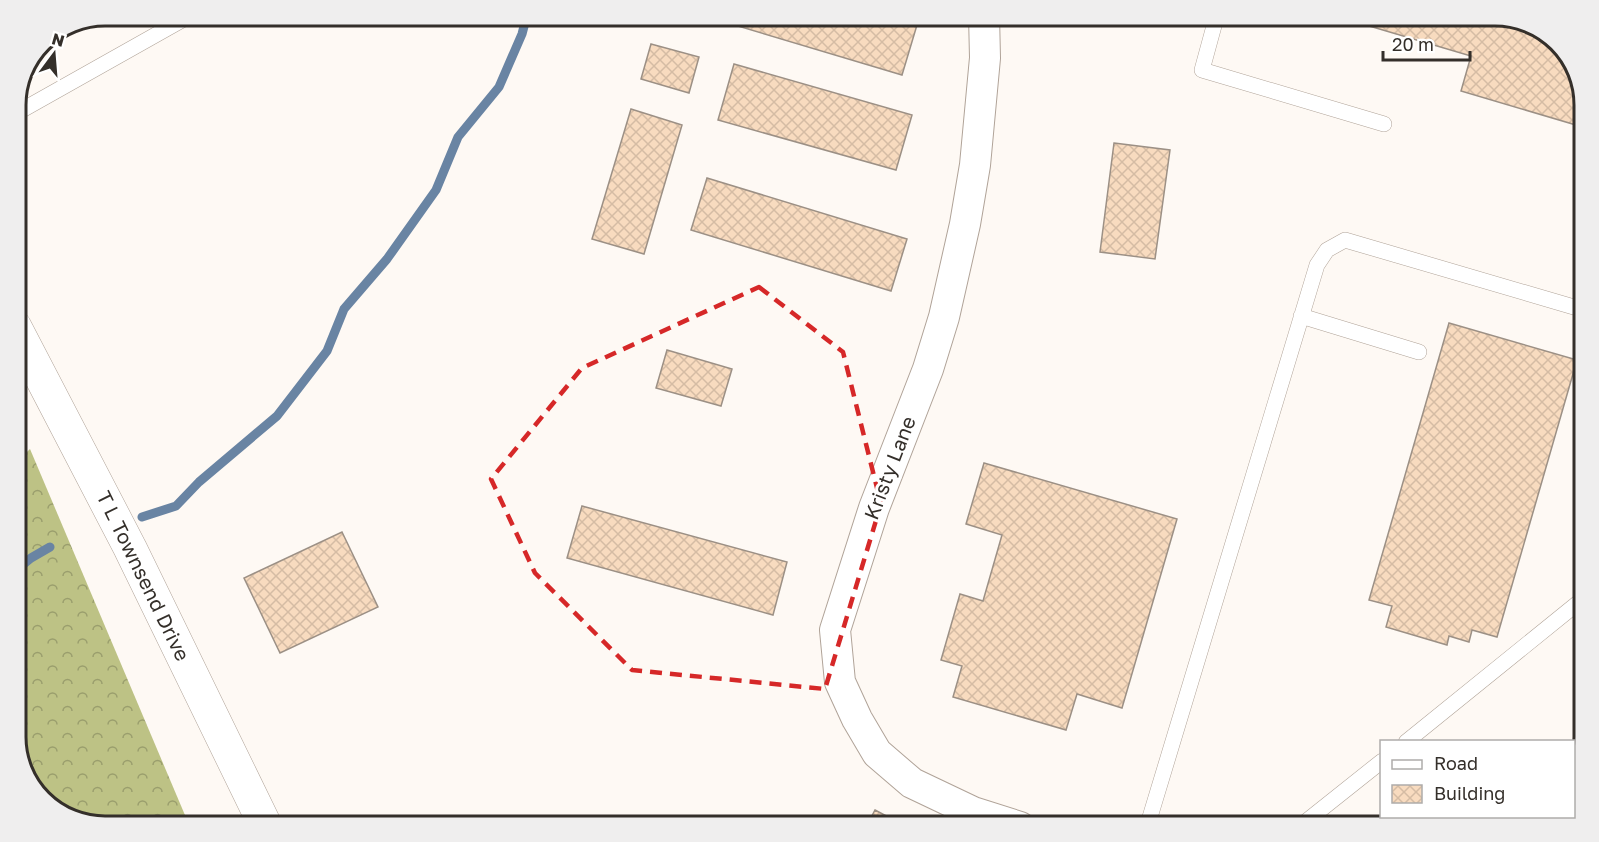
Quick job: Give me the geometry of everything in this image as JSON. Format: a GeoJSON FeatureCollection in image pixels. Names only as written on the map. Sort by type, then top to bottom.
{"type":"FeatureCollection","features":[{"type":"Feature","properties":{"kind":"street","name":"Kristy Lane"},"geometry":{"type":"LineString","coordinates":[[984,26],[985,58],[975,165],[965,224],[944,317],[928,369],[874,508],[835,630],[840,682],[857,719],[877,753],[912,783],[986,816]]}},
{"type":"Feature","properties":{"kind":"street","name":"T L Townsend Drive"},"geometry":{"type":"LineString","coordinates":[[26,348],[130,548],[261,816]]}},
{"type":"Feature","properties":{"kind":"lane"},"geometry":{"type":"LineString","coordinates":[[26,108],[171,26]]}},
{"type":"Feature","properties":{"kind":"lane"},"geometry":{"type":"LineString","coordinates":[[1214,26],[1202,70],[1384,124]]}},
{"type":"Feature","properties":{"kind":"lane"},"geometry":{"type":"LineString","coordinates":[[1151,816],[1301,316],[1317,265],[1327,250],[1345,240],[1573,307]]}},
{"type":"Feature","properties":{"kind":"lane"},"geometry":{"type":"LineString","coordinates":[[1301,316],[1419,352]]}},
{"type":"Feature","properties":{"kind":"lane"},"geometry":{"type":"LineString","coordinates":[[1407,740],[1574,606]]}},
{"type":"Feature","properties":{"kind":"lane"},"geometry":{"type":"LineString","coordinates":[[1313,816],[1380,763]]}},
{"type":"Feature","properties":{"kind":"highlighted area"},"geometry":{"type":"Polygon","coordinates":[[[759,287],[843,352],[881,504],[825,689],[632,670],[535,573],[491,479],[582,368],[759,287]]]}},
{"type":"Feature","properties":{"kind":"green space"},"geometry":{"type":"Polygon","coordinates":[[[30,449],[185,816],[105,816],[79,812],[61,803],[45,790],[30,763],[26,743],[26,453],[30,449]]]}},
{"type":"Feature","properties":{"kind":"building"},"geometry":{"type":"Polygon","coordinates":[[[738,26],[917,26],[902,75],[738,26]]]}},
{"type":"Feature","properties":{"kind":"building"},"geometry":{"type":"Polygon","coordinates":[[[1369,26],[1494,26],[1510,27],[1529,34],[1554,52],[1565,70],[1572,89],[1573,124],[1461,91],[1471,56],[1369,26]]]}},
{"type":"Feature","properties":{"kind":"building"},"geometry":{"type":"Polygon","coordinates":[[[651,44],[699,57],[689,93],[641,79],[651,44]]]}},
{"type":"Feature","properties":{"kind":"building"},"geometry":{"type":"Polygon","coordinates":[[[734,64],[912,115],[896,170],[718,120],[734,64]]]}},
{"type":"Feature","properties":{"kind":"building"},"geometry":{"type":"Polygon","coordinates":[[[631,109],[682,125],[644,254],[592,239],[631,109]]]}},
{"type":"Feature","properties":{"kind":"building"},"geometry":{"type":"Polygon","coordinates":[[[1114,143],[1170,150],[1155,259],[1100,252],[1114,143]]]}},
{"type":"Feature","properties":{"kind":"building"},"geometry":{"type":"Polygon","coordinates":[[[707,178],[907,239],[891,291],[691,230],[707,178]]]}},
{"type":"Feature","properties":{"kind":"building"},"geometry":{"type":"Polygon","coordinates":[[[1449,323],[1573,359],[1573,372],[1497,637],[1472,630],[1469,642],[1449,636],[1447,645],[1386,627],[1392,606],[1369,600],[1449,323]]]}},
{"type":"Feature","properties":{"kind":"building"},"geometry":{"type":"Polygon","coordinates":[[[667,350],[732,369],[721,406],[656,388],[667,350]]]}},
{"type":"Feature","properties":{"kind":"building"},"geometry":{"type":"Polygon","coordinates":[[[984,463],[1177,519],[1122,708],[1077,694],[1066,730],[953,697],[962,666],[941,660],[960,594],[983,601],[1002,535],[966,524],[984,463]]]}},
{"type":"Feature","properties":{"kind":"building"},"geometry":{"type":"Polygon","coordinates":[[[582,506],[787,562],[773,615],[567,558],[582,506]]]}},
{"type":"Feature","properties":{"kind":"building"},"geometry":{"type":"Polygon","coordinates":[[[342,532],[378,607],[280,653],[244,578],[342,532]]]}},
{"type":"Feature","properties":{"kind":"building"},"geometry":{"type":"Polygon","coordinates":[[[875,810],[886,816],[872,816],[875,810]]]}},
{"type":"Feature","properties":{"kind":"waterway"},"geometry":{"type":"LineString","coordinates":[[142,517],[176,506],[199,482],[277,416],[327,351],[344,309],[387,259],[436,190],[458,137],[499,87],[524,26]]}},
{"type":"Feature","properties":{"kind":"waterway"},"geometry":{"type":"LineString","coordinates":[[26,562],[50,547]]}}]}
